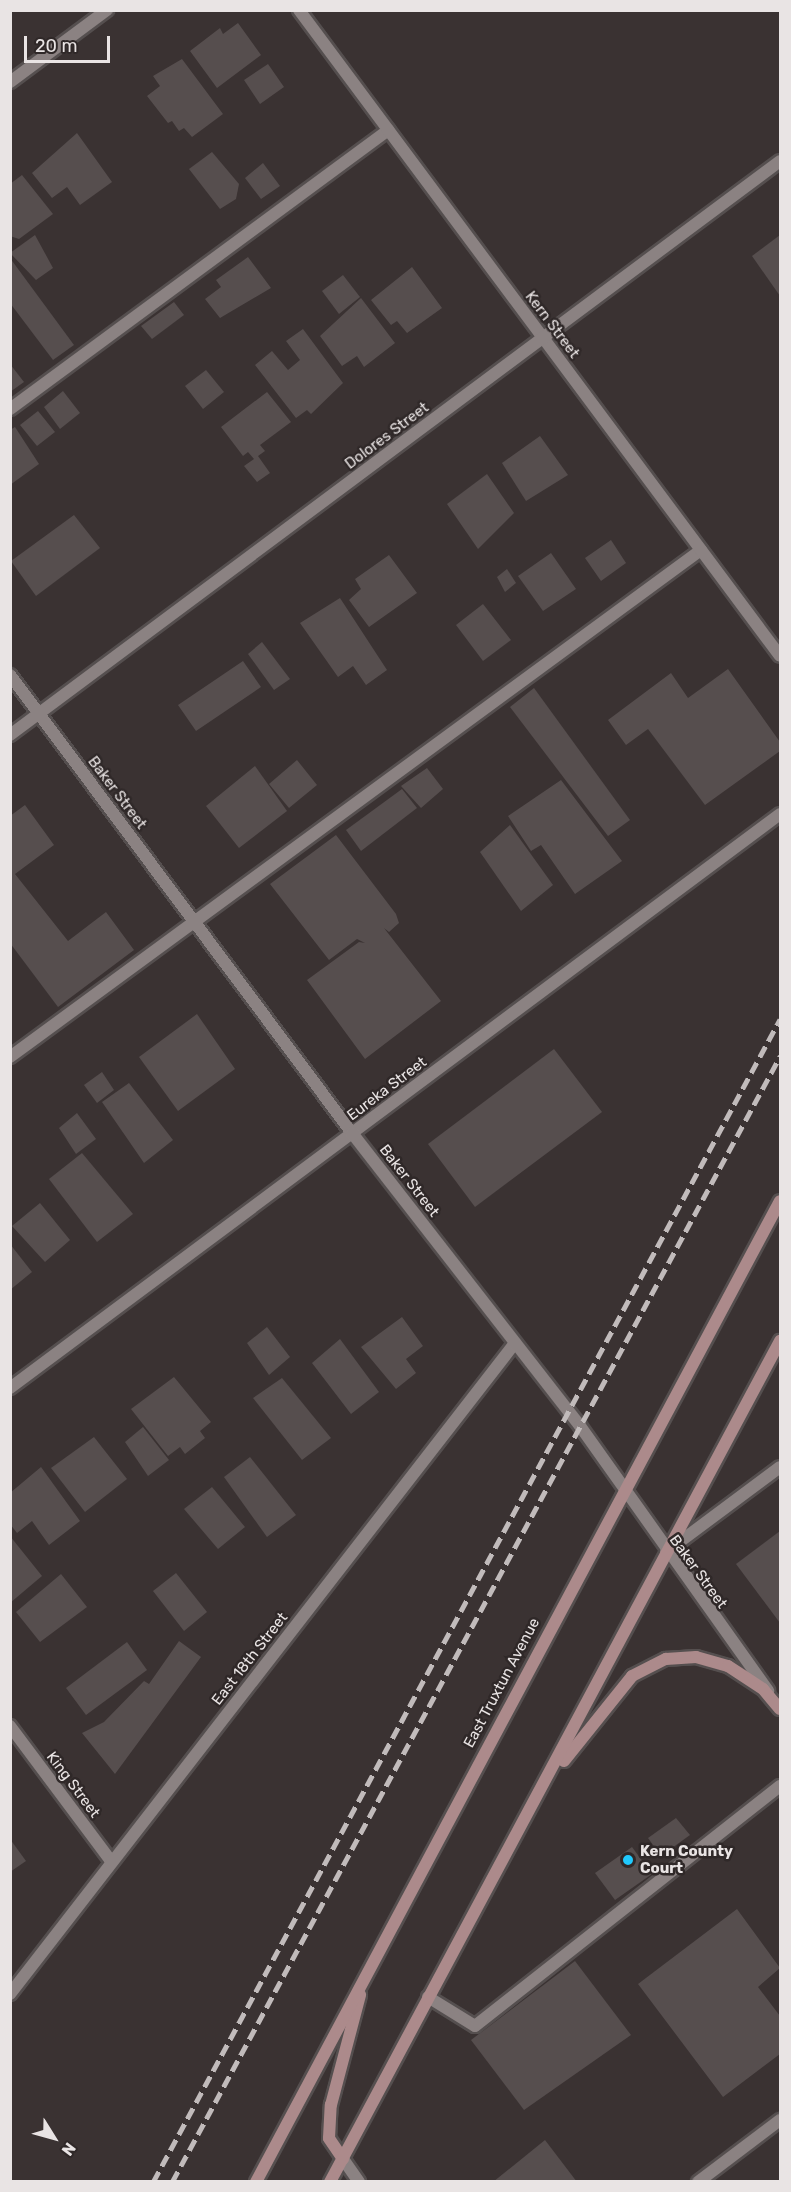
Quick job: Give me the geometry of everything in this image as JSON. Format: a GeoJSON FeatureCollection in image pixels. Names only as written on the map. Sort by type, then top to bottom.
{"type":"FeatureCollection","features":[{"type":"Feature","properties":{"kind":"main road","name":"East Truxtun Avenue"},"geometry":{"type":"LineString","coordinates":[[256,2181],[623,1488],[780,1201]]}},
{"type":"Feature","properties":{"kind":"main road"},"geometry":{"type":"LineString","coordinates":[[330,2181],[540,1793],[665,1553],[780,1341]]}},
{"type":"Feature","properties":{"kind":"main road"},"geometry":{"type":"LineString","coordinates":[[540,1793],[621,1688],[666,1659],[696,1657],[728,1666],[763,1689],[780,1708]]}},
{"type":"Feature","properties":{"kind":"main road"},"geometry":{"type":"LineString","coordinates":[[343,2159],[329,2138],[331,2105],[365,1974]]}},
{"type":"Feature","properties":{"kind":"street"},"geometry":{"type":"LineString","coordinates":[[10,82],[106,10]]}},
{"type":"Feature","properties":{"kind":"street","name":"Kern Street"},"geometry":{"type":"LineString","coordinates":[[299,10],[780,657]]}},
{"type":"Feature","properties":{"kind":"street"},"geometry":{"type":"LineString","coordinates":[[10,410],[388,130]]}},
{"type":"Feature","properties":{"kind":"street","name":"Dolores Street"},"geometry":{"type":"LineString","coordinates":[[10,735],[780,161]]}},
{"type":"Feature","properties":{"kind":"street"},"geometry":{"type":"LineString","coordinates":[[10,1057],[701,550]]}},
{"type":"Feature","properties":{"kind":"street","name":"Baker Street"},"geometry":{"type":"LineString","coordinates":[[10,675],[352,1133],[515,1342],[623,1488],[665,1553],[780,1708]]}},
{"type":"Feature","properties":{"kind":"street","name":"Eureka Street"},"geometry":{"type":"LineString","coordinates":[[10,1388],[780,814]]}},
{"type":"Feature","properties":{"kind":"street","name":"East 18th Street"},"geometry":{"type":"LineString","coordinates":[[10,1994],[515,1342]]}},
{"type":"Feature","properties":{"kind":"street"},"geometry":{"type":"LineString","coordinates":[[665,1553],[780,1467]]}},
{"type":"Feature","properties":{"kind":"street","name":"King Street"},"geometry":{"type":"LineString","coordinates":[[10,1726],[111,1861]]}},
{"type":"Feature","properties":{"kind":"street"},"geometry":{"type":"LineString","coordinates":[[428,1997],[476,2026],[780,1786]]}},
{"type":"Feature","properties":{"kind":"street"},"geometry":{"type":"LineString","coordinates":[[698,2181],[780,2120]]}},
{"type":"Feature","properties":{"kind":"street"},"geometry":{"type":"LineString","coordinates":[[343,2159],[359,2181]]}},
{"type":"Feature","properties":{"kind":"building"},"geometry":{"type":"Polygon","coordinates":[[[238,23],[261,55],[217,88],[190,51],[220,28],[223,34],[238,23]]]}},
{"type":"Feature","properties":{"kind":"building"},"geometry":{"type":"Polygon","coordinates":[[[182,59],[223,114],[192,137],[184,128],[179,131],[172,121],[168,123],[147,96],[160,86],[153,76],[182,59]]]}},
{"type":"Feature","properties":{"kind":"building"},"geometry":{"type":"Polygon","coordinates":[[[268,64],[284,87],[260,104],[244,80],[268,64]]]}},
{"type":"Feature","properties":{"kind":"building"},"geometry":{"type":"Polygon","coordinates":[[[77,133],[112,182],[80,205],[67,187],[52,198],[32,173],[77,133]]]}},
{"type":"Feature","properties":{"kind":"building"},"geometry":{"type":"Polygon","coordinates":[[[212,152],[239,184],[236,199],[220,209],[189,169],[212,152]]]}},
{"type":"Feature","properties":{"kind":"building"},"geometry":{"type":"Polygon","coordinates":[[[263,163],[280,186],[261,199],[245,178],[263,163]]]}},
{"type":"Feature","properties":{"kind":"building"},"geometry":{"type":"Polygon","coordinates":[[[22,175],[53,214],[19,239],[10,236],[10,184],[22,175]]]}},
{"type":"Feature","properties":{"kind":"building"},"geometry":{"type":"Polygon","coordinates":[[[35,235],[53,268],[36,280],[10,253],[35,235]]]}},
{"type":"Feature","properties":{"kind":"building"},"geometry":{"type":"Polygon","coordinates":[[[780,235],[780,296],[752,256],[780,235]]]}},
{"type":"Feature","properties":{"kind":"building"},"geometry":{"type":"Polygon","coordinates":[[[248,257],[271,288],[220,318],[205,299],[221,287],[216,280],[248,257]]]}},
{"type":"Feature","properties":{"kind":"building"},"geometry":{"type":"Polygon","coordinates":[[[10,258],[74,345],[53,360],[10,303],[10,258]]]}},
{"type":"Feature","properties":{"kind":"building"},"geometry":{"type":"Polygon","coordinates":[[[412,267],[442,308],[407,333],[397,321],[391,325],[371,300],[412,267]]]}},
{"type":"Feature","properties":{"kind":"building"},"geometry":{"type":"Polygon","coordinates":[[[343,275],[360,297],[339,314],[322,291],[343,275]]]}},
{"type":"Feature","properties":{"kind":"building"},"geometry":{"type":"Polygon","coordinates":[[[361,298],[395,343],[364,367],[357,356],[342,366],[320,336],[361,298]]]}},
{"type":"Feature","properties":{"kind":"building"},"geometry":{"type":"Polygon","coordinates":[[[174,302],[184,315],[152,339],[141,326],[174,302]]]}},
{"type":"Feature","properties":{"kind":"building"},"geometry":{"type":"Polygon","coordinates":[[[303,329],[343,383],[311,414],[307,410],[296,418],[255,365],[272,351],[288,370],[300,360],[286,341],[303,329]]]}},
{"type":"Feature","properties":{"kind":"building"},"geometry":{"type":"Polygon","coordinates":[[[10,364],[24,382],[10,392],[10,364]]]}},
{"type":"Feature","properties":{"kind":"building"},"geometry":{"type":"Polygon","coordinates":[[[206,370],[224,392],[203,409],[185,386],[206,370]]]}},
{"type":"Feature","properties":{"kind":"building"},"geometry":{"type":"Polygon","coordinates":[[[63,391],[80,413],[60,429],[44,407],[63,391]]]}},
{"type":"Feature","properties":{"kind":"building"},"geometry":{"type":"Polygon","coordinates":[[[267,392],[291,422],[260,445],[265,451],[258,456],[270,473],[257,482],[244,466],[254,459],[248,452],[243,456],[221,427],[267,392]]]}},
{"type":"Feature","properties":{"kind":"building"},"geometry":{"type":"Polygon","coordinates":[[[38,411],[55,432],[37,446],[20,425],[38,411]]]}},
{"type":"Feature","properties":{"kind":"building"},"geometry":{"type":"Polygon","coordinates":[[[15,427],[39,464],[10,485],[10,430],[15,427]]]}},
{"type":"Feature","properties":{"kind":"building"},"geometry":{"type":"Polygon","coordinates":[[[540,436],[568,475],[526,501],[502,463],[540,436]]]}},
{"type":"Feature","properties":{"kind":"building"},"geometry":{"type":"Polygon","coordinates":[[[487,474],[514,513],[478,549],[447,504],[487,474]]]}},
{"type":"Feature","properties":{"kind":"building"},"geometry":{"type":"Polygon","coordinates":[[[74,515],[100,548],[36,596],[11,561],[74,515]]]}},
{"type":"Feature","properties":{"kind":"building"},"geometry":{"type":"Polygon","coordinates":[[[611,540],[626,563],[601,581],[585,558],[611,540]]]}},
{"type":"Feature","properties":{"kind":"building"},"geometry":{"type":"Polygon","coordinates":[[[551,553],[576,589],[543,611],[518,576],[551,553]]]}},
{"type":"Feature","properties":{"kind":"building"},"geometry":{"type":"Polygon","coordinates":[[[389,555],[417,593],[369,627],[349,600],[361,589],[355,579],[389,555]]]}},
{"type":"Feature","properties":{"kind":"building"},"geometry":{"type":"Polygon","coordinates":[[[507,569],[516,583],[505,592],[497,577],[507,569]]]}},
{"type":"Feature","properties":{"kind":"building"},"geometry":{"type":"Polygon","coordinates":[[[340,598],[387,670],[366,685],[353,666],[338,677],[300,623],[340,598]]]}},
{"type":"Feature","properties":{"kind":"building"},"geometry":{"type":"Polygon","coordinates":[[[483,604],[511,640],[483,661],[456,625],[483,604]]]}},
{"type":"Feature","properties":{"kind":"building"},"geometry":{"type":"Polygon","coordinates":[[[262,642],[290,679],[274,690],[248,654],[262,642]]]}},
{"type":"Feature","properties":{"kind":"building"},"geometry":{"type":"Polygon","coordinates":[[[243,661],[261,687],[196,731],[178,705],[243,661]]]}},
{"type":"Feature","properties":{"kind":"building"},"geometry":{"type":"Polygon","coordinates":[[[728,669],[780,742],[780,751],[705,805],[648,729],[626,745],[608,720],[671,673],[688,698],[728,669]]]}},
{"type":"Feature","properties":{"kind":"building"},"geometry":{"type":"Polygon","coordinates":[[[534,688],[630,820],[608,836],[510,707],[534,688]]]}},
{"type":"Feature","properties":{"kind":"building"},"geometry":{"type":"Polygon","coordinates":[[[297,760],[317,785],[289,808],[269,784],[297,760]]]}},
{"type":"Feature","properties":{"kind":"building"},"geometry":{"type":"Polygon","coordinates":[[[255,766],[287,811],[239,848],[206,806],[255,766]]]}},
{"type":"Feature","properties":{"kind":"building"},"geometry":{"type":"Polygon","coordinates":[[[427,768],[443,789],[421,808],[401,786],[427,768]]]}},
{"type":"Feature","properties":{"kind":"building"},"geometry":{"type":"Polygon","coordinates":[[[561,780],[622,861],[575,894],[541,845],[531,851],[508,816],[561,780]]]}},
{"type":"Feature","properties":{"kind":"building"},"geometry":{"type":"Polygon","coordinates":[[[402,789],[417,808],[361,851],[346,830],[402,789]]]}},
{"type":"Feature","properties":{"kind":"building"},"geometry":{"type":"Polygon","coordinates":[[[25,805],[54,845],[15,874],[68,941],[106,912],[134,950],[58,1007],[10,943],[10,816],[25,805]]]}},
{"type":"Feature","properties":{"kind":"building"},"geometry":{"type":"Polygon","coordinates":[[[510,825],[553,885],[521,911],[480,852],[510,825]]]}},
{"type":"Feature","properties":{"kind":"building"},"geometry":{"type":"Polygon","coordinates":[[[336,835],[396,914],[399,923],[389,932],[384,928],[441,1001],[365,1059],[307,980],[359,942],[365,943],[357,939],[329,960],[270,884],[336,835]]]}},
{"type":"Feature","properties":{"kind":"building"},"geometry":{"type":"Polygon","coordinates":[[[197,1014],[235,1069],[178,1111],[139,1057],[197,1014]]]}},
{"type":"Feature","properties":{"kind":"building"},"geometry":{"type":"Polygon","coordinates":[[[554,1049],[602,1112],[475,1207],[428,1144],[554,1049]]]}},
{"type":"Feature","properties":{"kind":"building"},"geometry":{"type":"Polygon","coordinates":[[[102,1072],[114,1090],[97,1103],[84,1085],[102,1072]]]}},
{"type":"Feature","properties":{"kind":"building"},"geometry":{"type":"Polygon","coordinates":[[[129,1083],[173,1140],[144,1163],[102,1102],[129,1083]]]}},
{"type":"Feature","properties":{"kind":"building"},"geometry":{"type":"Polygon","coordinates":[[[77,1113],[96,1139],[76,1154],[59,1128],[77,1113]]]}},
{"type":"Feature","properties":{"kind":"building"},"geometry":{"type":"Polygon","coordinates":[[[82,1153],[133,1214],[97,1242],[49,1179],[82,1153]]]}},
{"type":"Feature","properties":{"kind":"building"},"geometry":{"type":"Polygon","coordinates":[[[40,1203],[70,1240],[45,1262],[12,1226],[40,1203]]]}},
{"type":"Feature","properties":{"kind":"building"},"geometry":{"type":"Polygon","coordinates":[[[10,1244],[32,1272],[10,1290],[10,1244]]]}},
{"type":"Feature","properties":{"kind":"building"},"geometry":{"type":"Polygon","coordinates":[[[402,1317],[423,1346],[406,1359],[416,1373],[396,1389],[361,1347],[402,1317]]]}},
{"type":"Feature","properties":{"kind":"building"},"geometry":{"type":"Polygon","coordinates":[[[267,1327],[290,1357],[269,1375],[247,1343],[267,1327]]]}},
{"type":"Feature","properties":{"kind":"building"},"geometry":{"type":"Polygon","coordinates":[[[340,1339],[379,1392],[351,1414],[312,1363],[340,1339]]]}},
{"type":"Feature","properties":{"kind":"building"},"geometry":{"type":"Polygon","coordinates":[[[174,1377],[211,1422],[200,1431],[205,1438],[185,1454],[180,1447],[168,1456],[131,1409],[174,1377]]]}},
{"type":"Feature","properties":{"kind":"building"},"geometry":{"type":"Polygon","coordinates":[[[282,1378],[331,1438],[302,1460],[253,1398],[282,1378]]]}},
{"type":"Feature","properties":{"kind":"building"},"geometry":{"type":"Polygon","coordinates":[[[143,1427],[169,1460],[148,1476],[125,1442],[143,1427]]]}},
{"type":"Feature","properties":{"kind":"building"},"geometry":{"type":"Polygon","coordinates":[[[94,1437],[127,1479],[85,1512],[51,1468],[94,1437]]]}},
{"type":"Feature","properties":{"kind":"building"},"geometry":{"type":"Polygon","coordinates":[[[250,1457],[296,1515],[267,1537],[224,1477],[250,1457]]]}},
{"type":"Feature","properties":{"kind":"building"},"geometry":{"type":"Polygon","coordinates":[[[41,1467],[80,1521],[49,1545],[32,1521],[17,1533],[10,1524],[10,1493],[41,1467]]]}},
{"type":"Feature","properties":{"kind":"building"},"geometry":{"type":"Polygon","coordinates":[[[212,1487],[245,1527],[218,1549],[184,1509],[212,1487]]]}},
{"type":"Feature","properties":{"kind":"building"},"geometry":{"type":"Polygon","coordinates":[[[780,1531],[780,1623],[736,1564],[780,1531]]]}},
{"type":"Feature","properties":{"kind":"building"},"geometry":{"type":"Polygon","coordinates":[[[10,1536],[42,1576],[10,1603],[10,1536]]]}},
{"type":"Feature","properties":{"kind":"building"},"geometry":{"type":"Polygon","coordinates":[[[176,1573],[207,1612],[184,1631],[153,1591],[176,1573]]]}},
{"type":"Feature","properties":{"kind":"building"},"geometry":{"type":"Polygon","coordinates":[[[61,1574],[87,1607],[40,1642],[16,1612],[61,1574]]]}},
{"type":"Feature","properties":{"kind":"building"},"geometry":{"type":"Polygon","coordinates":[[[179,1641],[201,1657],[115,1774],[82,1733],[104,1722],[144,1681],[149,1684],[179,1641]]]}},
{"type":"Feature","properties":{"kind":"building"},"geometry":{"type":"Polygon","coordinates":[[[127,1642],[147,1670],[86,1715],[66,1688],[127,1642]]]}},
{"type":"Feature","properties":{"kind":"building","name":"Kern County Court"},"geometry":{"type":"Polygon","coordinates":[[[676,1818],[690,1835],[661,1856],[648,1838],[676,1818]]]}},
{"type":"Feature","properties":{"kind":"building"},"geometry":{"type":"Polygon","coordinates":[[[10,1839],[26,1861],[10,1872],[10,1839]]]}},
{"type":"Feature","properties":{"kind":"building","name":"Kern County Court"},"geometry":{"type":"Polygon","coordinates":[[[632,1847],[652,1874],[615,1900],[595,1873],[632,1847]]]}},
{"type":"Feature","properties":{"kind":"building"},"geometry":{"type":"Polygon","coordinates":[[[737,1909],[780,1968],[758,1987],[780,2016],[780,2054],[723,2097],[638,1984],[737,1909]]]}},
{"type":"Feature","properties":{"kind":"building"},"geometry":{"type":"Polygon","coordinates":[[[575,1961],[631,2035],[524,2110],[471,2040],[575,1961]]]}},
{"type":"Feature","properties":{"kind":"building"},"geometry":{"type":"Polygon","coordinates":[[[545,2140],[577,2182],[493,2182],[545,2140]]]}},
{"type":"Feature","properties":{"kind":"railway"},"geometry":{"type":"LineString","coordinates":[[153,2182],[780,1019]]}},
{"type":"Feature","properties":{"kind":"railway"},"geometry":{"type":"LineString","coordinates":[[172,2182],[780,1056]]}},
{"type":"Feature","properties":{"kind":"place","name":"Kern County Court"},"geometry":{"type":"Point","coordinates":[628,1860]}}]}
